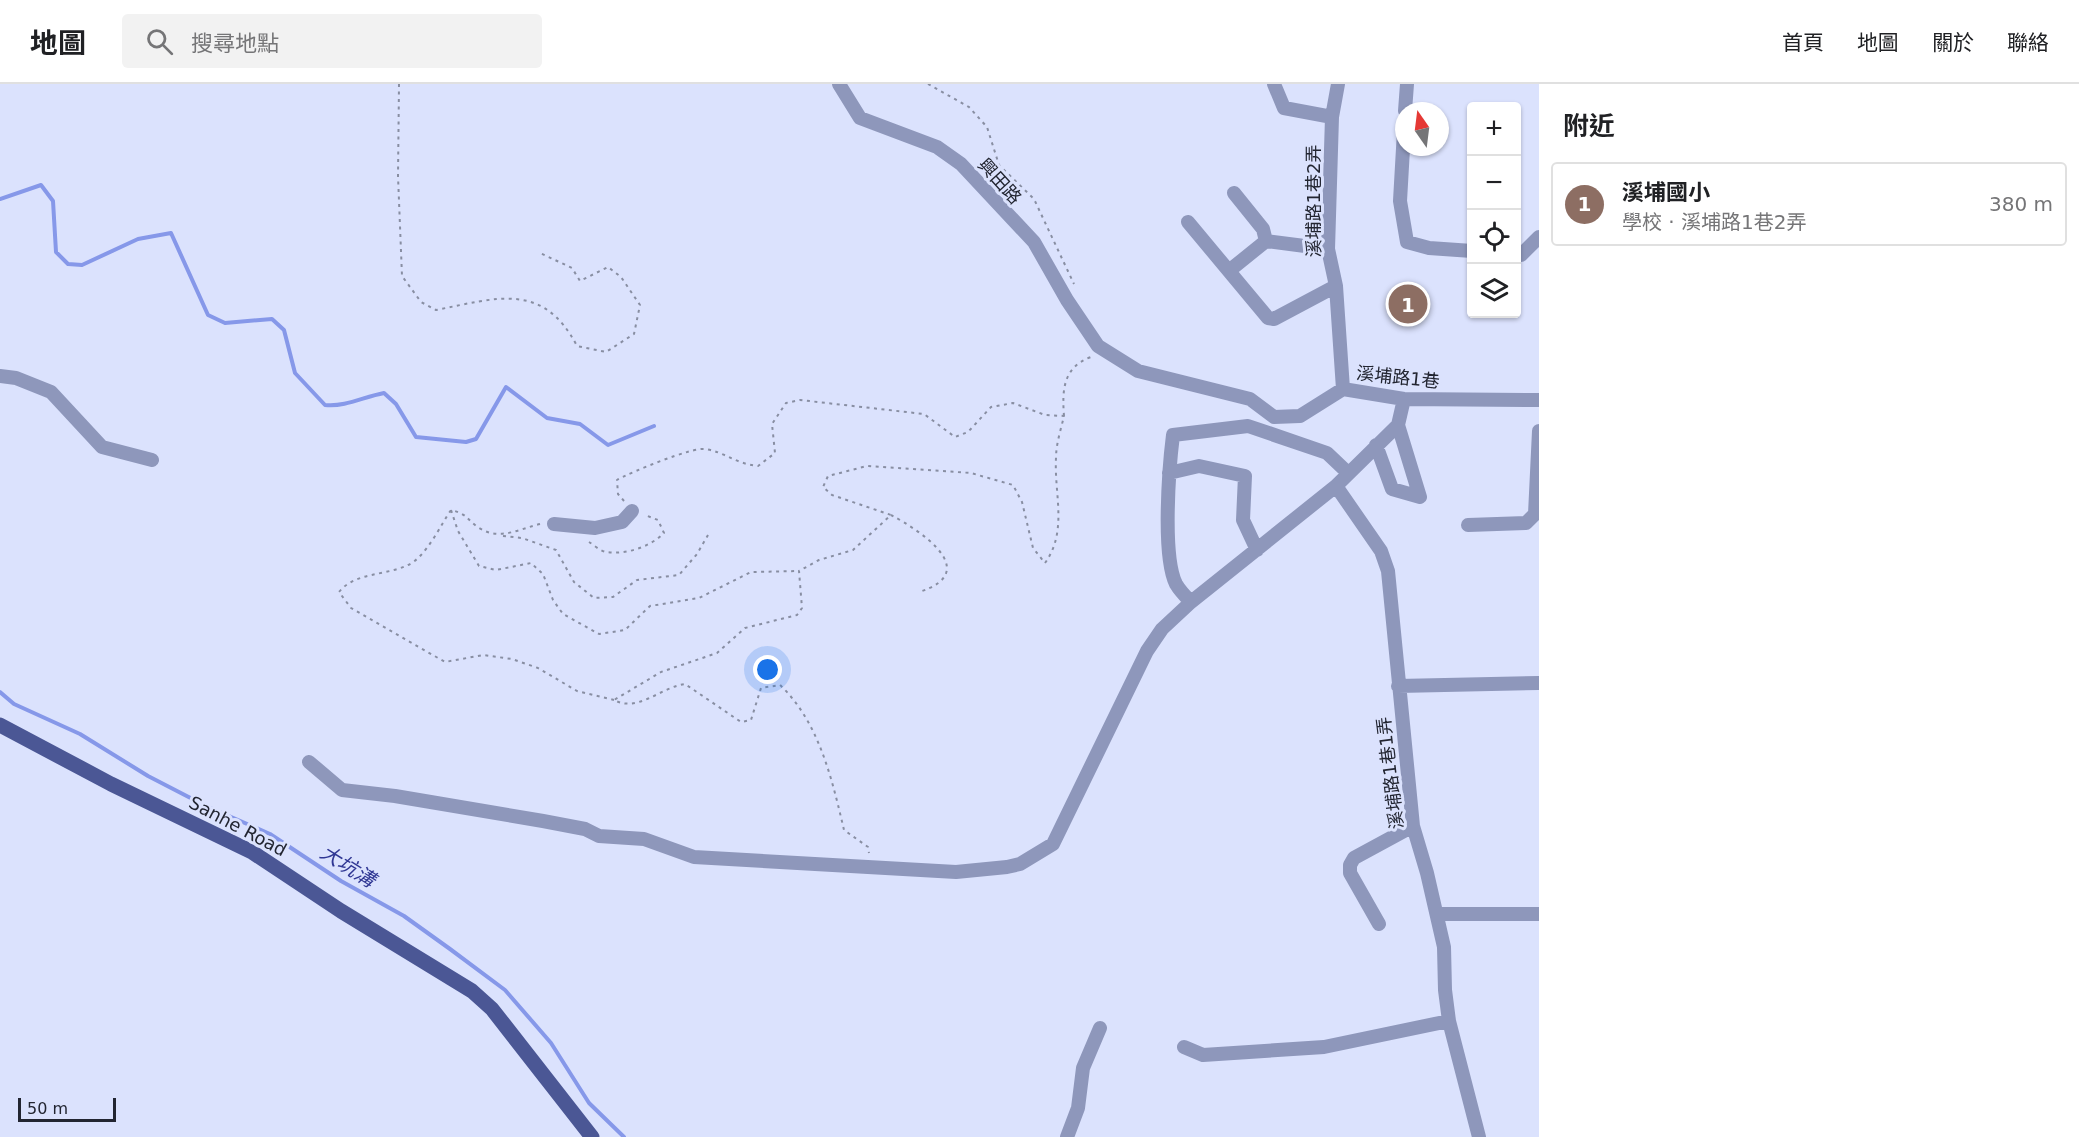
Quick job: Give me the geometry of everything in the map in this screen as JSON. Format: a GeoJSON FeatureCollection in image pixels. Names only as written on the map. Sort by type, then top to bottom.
{"type":"FeatureCollection","features":[{"type":"Feature","properties":{"kind":"main road","name":"Sanhe Road"},"geometry":{"type":"LineString","coordinates":[[0,725],[111,784],[252,852],[341,911],[472,991],[492,1010],[592,1137]]}},
{"type":"Feature","properties":{"kind":"street","name":"興田路"},"geometry":{"type":"LineString","coordinates":[[838,84],[860,118],[937,147],[961,164],[1034,242],[1067,300],[1098,346]]}},
{"type":"Feature","properties":{"kind":"street"},"geometry":{"type":"LineString","coordinates":[[1274,84],[1284,108],[1332,117]]}},
{"type":"Feature","properties":{"kind":"street","name":"溪埔路1巷2弄"},"geometry":{"type":"LineString","coordinates":[[1338,84],[1332,117],[1328,249],[1336,286],[1343,389]]}},
{"type":"Feature","properties":{"kind":"street"},"geometry":{"type":"LineString","coordinates":[[1406,102],[1407,84]]}},
{"type":"Feature","properties":{"kind":"street"},"geometry":{"type":"LineString","coordinates":[[1403,156],[1400,201],[1407,242],[1429,248],[1467,251]]}},
{"type":"Feature","properties":{"kind":"street"},"geometry":{"type":"LineString","coordinates":[[1234,193],[1263,228],[1266,241]]}},
{"type":"Feature","properties":{"kind":"street"},"geometry":{"type":"LineString","coordinates":[[1188,222],[1268,318],[1274,319],[1336,286]]}},
{"type":"Feature","properties":{"kind":"street"},"geometry":{"type":"LineString","coordinates":[[1521,255],[1539,237]]}},
{"type":"Feature","properties":{"kind":"street"},"geometry":{"type":"LineString","coordinates":[[1230,270],[1266,241],[1328,249]]}},
{"type":"Feature","properties":{"kind":"street","name":"溪埔路1巷"},"geometry":{"type":"LineString","coordinates":[[1098,346],[1138,371],[1250,399],[1274,417],[1300,416],[1343,389],[1404,399],[1539,400]]}},
{"type":"Feature","properties":{"kind":"street"},"geometry":{"type":"LineString","coordinates":[[0,376],[16,378],[51,392],[102,447],[153,460]]}},
{"type":"Feature","properties":{"kind":"street"},"geometry":{"type":"LineString","coordinates":[[1376,445],[1392,489],[1420,497],[1398,425],[1404,399]]}},
{"type":"Feature","properties":{"kind":"street"},"geometry":{"type":"LineString","coordinates":[[309,762],[342,790],[395,795],[543,821],[585,829],[599,836],[644,839],[694,857],[956,872],[1020,864],[1053,844],[1147,651],[1162,629],[1191,602],[1335,486],[1398,425]]}},
{"type":"Feature","properties":{"kind":"street"},"geometry":{"type":"LineString","coordinates":[[1191,602],[1177,585],[1173,574],[1168,506],[1173,435],[1248,426],[1327,453],[1347,472]]}},
{"type":"Feature","properties":{"kind":"street"},"geometry":{"type":"LineString","coordinates":[[1468,525],[1526,523],[1532,520],[1535,514],[1539,430]]}},
{"type":"Feature","properties":{"kind":"street"},"geometry":{"type":"LineString","coordinates":[[1169,473],[1199,466],[1245,476],[1243,520],[1257,550]]}},
{"type":"Feature","properties":{"kind":"street","name":"溪埔路1巷1弄"},"geometry":{"type":"LineString","coordinates":[[1335,486],[1381,551],[1389,571],[1398,686],[1413,826],[1444,946],[1445,990],[1449,1021],[1479,1137]]}},
{"type":"Feature","properties":{"kind":"street"},"geometry":{"type":"LineString","coordinates":[[554,524],[595,528],[622,522],[632,511]]}},
{"type":"Feature","properties":{"kind":"street"},"geometry":{"type":"LineString","coordinates":[[1398,686],[1539,683]]}},
{"type":"Feature","properties":{"kind":"street"},"geometry":{"type":"LineString","coordinates":[[1379,924],[1350,873],[1350,865],[1354,858],[1413,826]]}},
{"type":"Feature","properties":{"kind":"street"},"geometry":{"type":"LineString","coordinates":[[1437,914],[1539,914]]}},
{"type":"Feature","properties":{"kind":"street"},"geometry":{"type":"LineString","coordinates":[[1184,1047],[1203,1054],[1324,1047],[1449,1021]]}},
{"type":"Feature","properties":{"kind":"street"},"geometry":{"type":"LineString","coordinates":[[1067,1137],[1078,1108],[1083,1068],[1100,1028]]}},
{"type":"Feature","properties":{"kind":"path"},"geometry":{"type":"LineString","coordinates":[[399,84],[398,176],[402,276],[421,302],[436,310],[500,297],[541,304],[566,324],[577,346],[606,352],[634,334],[640,305],[621,277],[608,267],[580,281],[572,268],[538,252]]}},
{"type":"Feature","properties":{"kind":"path"},"geometry":{"type":"LineString","coordinates":[[587,540],[604,552],[626,551],[654,543],[664,533],[658,520],[632,511],[618,494],[617,480],[632,471],[702,448],[723,454],[740,465],[758,466],[775,453],[772,424],[786,403],[800,400],[924,414],[955,437],[968,432],[991,407],[1013,403],[1045,415],[1064,416],[1056,456],[1059,534],[1055,549],[1045,563],[1033,548],[1022,502],[1013,485],[971,473],[867,466],[828,476],[823,487],[831,495],[891,515],[910,525],[940,549],[947,565],[943,579],[937,587],[919,592]]}},
{"type":"Feature","properties":{"kind":"path"},"geometry":{"type":"LineString","coordinates":[[451,510],[465,513],[479,528],[502,536],[522,538],[556,550],[574,582],[594,598],[613,597],[637,580],[679,575],[697,554],[708,535]]}},
{"type":"Feature","properties":{"kind":"path"},"geometry":{"type":"LineString","coordinates":[[451,510],[458,531],[479,566],[496,570],[531,563],[543,574],[553,600],[563,614],[599,634],[625,630],[650,606],[699,598],[751,572],[799,571],[819,560],[853,550],[891,515]]}},
{"type":"Feature","properties":{"kind":"path"},"geometry":{"type":"LineString","coordinates":[[451,510],[422,552],[409,565],[347,582],[339,592],[351,608],[445,662],[483,655],[512,659],[538,668],[577,691],[614,700],[622,705],[633,705],[670,686],[685,684],[741,722],[750,720],[761,688],[780,685],[799,703],[831,772],[844,830],[868,847],[873,867]]}},
{"type":"Feature","properties":{"kind":"path"},"geometry":{"type":"LineString","coordinates":[[502,536],[539,525],[554,524]]}},
{"type":"Feature","properties":{"kind":"path"},"geometry":{"type":"LineString","coordinates":[[614,700],[661,672],[717,653],[745,628],[797,615],[802,608],[799,571]]}},
{"type":"Feature","properties":{"kind":"waterway"},"geometry":{"type":"LineString","coordinates":[[0,199],[41,185],[53,201],[56,252],[68,264],[82,265],[138,239],[171,233],[208,315],[225,323],[272,319],[284,330],[295,373],[325,405],[347,403],[384,393],[396,404],[416,437],[466,442],[476,439],[506,387],[547,418],[580,424],[608,445],[654,426]]}},
{"type":"Feature","properties":{"kind":"waterway","name":"大坑溝"},"geometry":{"type":"LineString","coordinates":[[0,692],[14,704],[80,734],[148,776],[206,806],[270,834],[341,881],[404,916],[505,990],[551,1043],[589,1103],[624,1137]]}},
{"type":"Feature","properties":{"kind":"place","name":"溪埔國小"},"geometry":{"type":"Point","coordinates":[1408,304]}}]}
